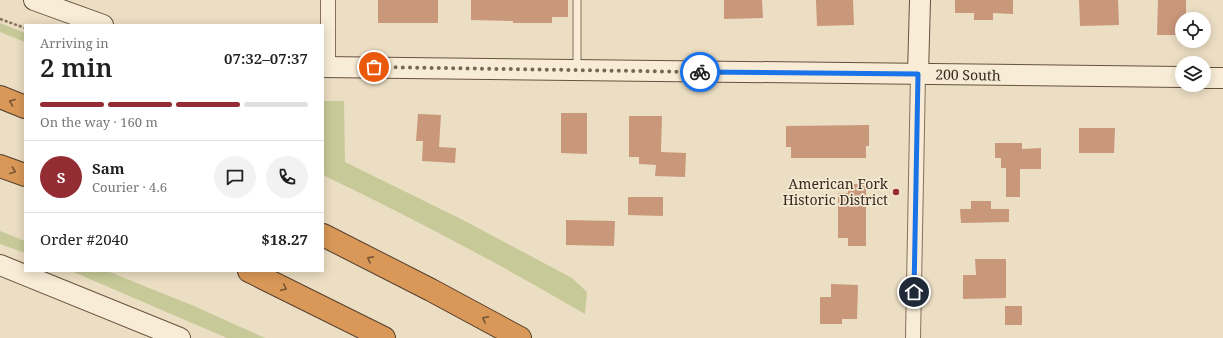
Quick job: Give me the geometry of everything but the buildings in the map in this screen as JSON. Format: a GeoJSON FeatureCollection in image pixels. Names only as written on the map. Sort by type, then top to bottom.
{"type":"FeatureCollection","features":[{"type":"Feature","properties":{"kind":"highway"},"geometry":{"type":"LineString","coordinates":[[0,97],[24,106]]}},
{"type":"Feature","properties":{"kind":"highway"},"geometry":{"type":"LineString","coordinates":[[0,166],[24,175]]}},
{"type":"Feature","properties":{"kind":"highway"},"geometry":{"type":"LineString","coordinates":[[324,236],[431,290],[520,338]]}},
{"type":"Feature","properties":{"kind":"highway"},"geometry":{"type":"LineString","coordinates":[[251,272],[384,338]]}},
{"type":"Feature","properties":{"kind":"street"},"geometry":{"type":"LineString","coordinates":[[34,0],[100,24]]}},
{"type":"Feature","properties":{"kind":"street"},"geometry":{"type":"LineString","coordinates":[[325,67],[328,0]]}},
{"type":"Feature","properties":{"kind":"street"},"geometry":{"type":"LineString","coordinates":[[913,338],[920,0]]}},
{"type":"Feature","properties":{"kind":"street","name":"200 South"},"geometry":{"type":"LineString","coordinates":[[325,67],[1175,78]]}},
{"type":"Feature","properties":{"kind":"street"},"geometry":{"type":"LineString","coordinates":[[1211,78],[1223,78]]}},
{"type":"Feature","properties":{"kind":"street"},"geometry":{"type":"LineString","coordinates":[[0,265],[180,338]]}},
{"type":"Feature","properties":{"kind":"lane"},"geometry":{"type":"LineString","coordinates":[[576,70],[577,0]]}},
{"type":"Feature","properties":{"kind":"path"},"geometry":{"type":"LineString","coordinates":[[0,19],[24,28]]}},
{"type":"Feature","properties":{"kind":"green space"},"geometry":{"type":"Polygon","coordinates":[[[0,23],[24,33],[24,42],[0,32],[0,23]]]}},
{"type":"Feature","properties":{"kind":"green space"},"geometry":{"type":"Polygon","coordinates":[[[324,101],[344,101],[345,162],[461,219],[572,278],[587,292],[585,314],[521,277],[390,208],[324,175],[324,101]]]}},
{"type":"Feature","properties":{"kind":"green space"},"geometry":{"type":"Polygon","coordinates":[[[0,231],[24,241],[24,253],[0,244],[0,231]]]}},
{"type":"Feature","properties":{"kind":"green space"},"geometry":{"type":"Polygon","coordinates":[[[73,272],[109,272],[194,306],[265,338],[227,338],[73,272]]]}},
{"type":"Feature","properties":{"kind":"way so far"},"geometry":{"type":"LineString","coordinates":[[374,67],[700,72]]}},
{"type":"Feature","properties":{"kind":"place","name":"American Fork Historic District"},"geometry":{"type":"Point","coordinates":[896,192]}},
{"type":"Feature","properties":{"kind":"route"},"geometry":{"type":"LineString","coordinates":[[700,72],[918,74],[914,292]]}}]}
